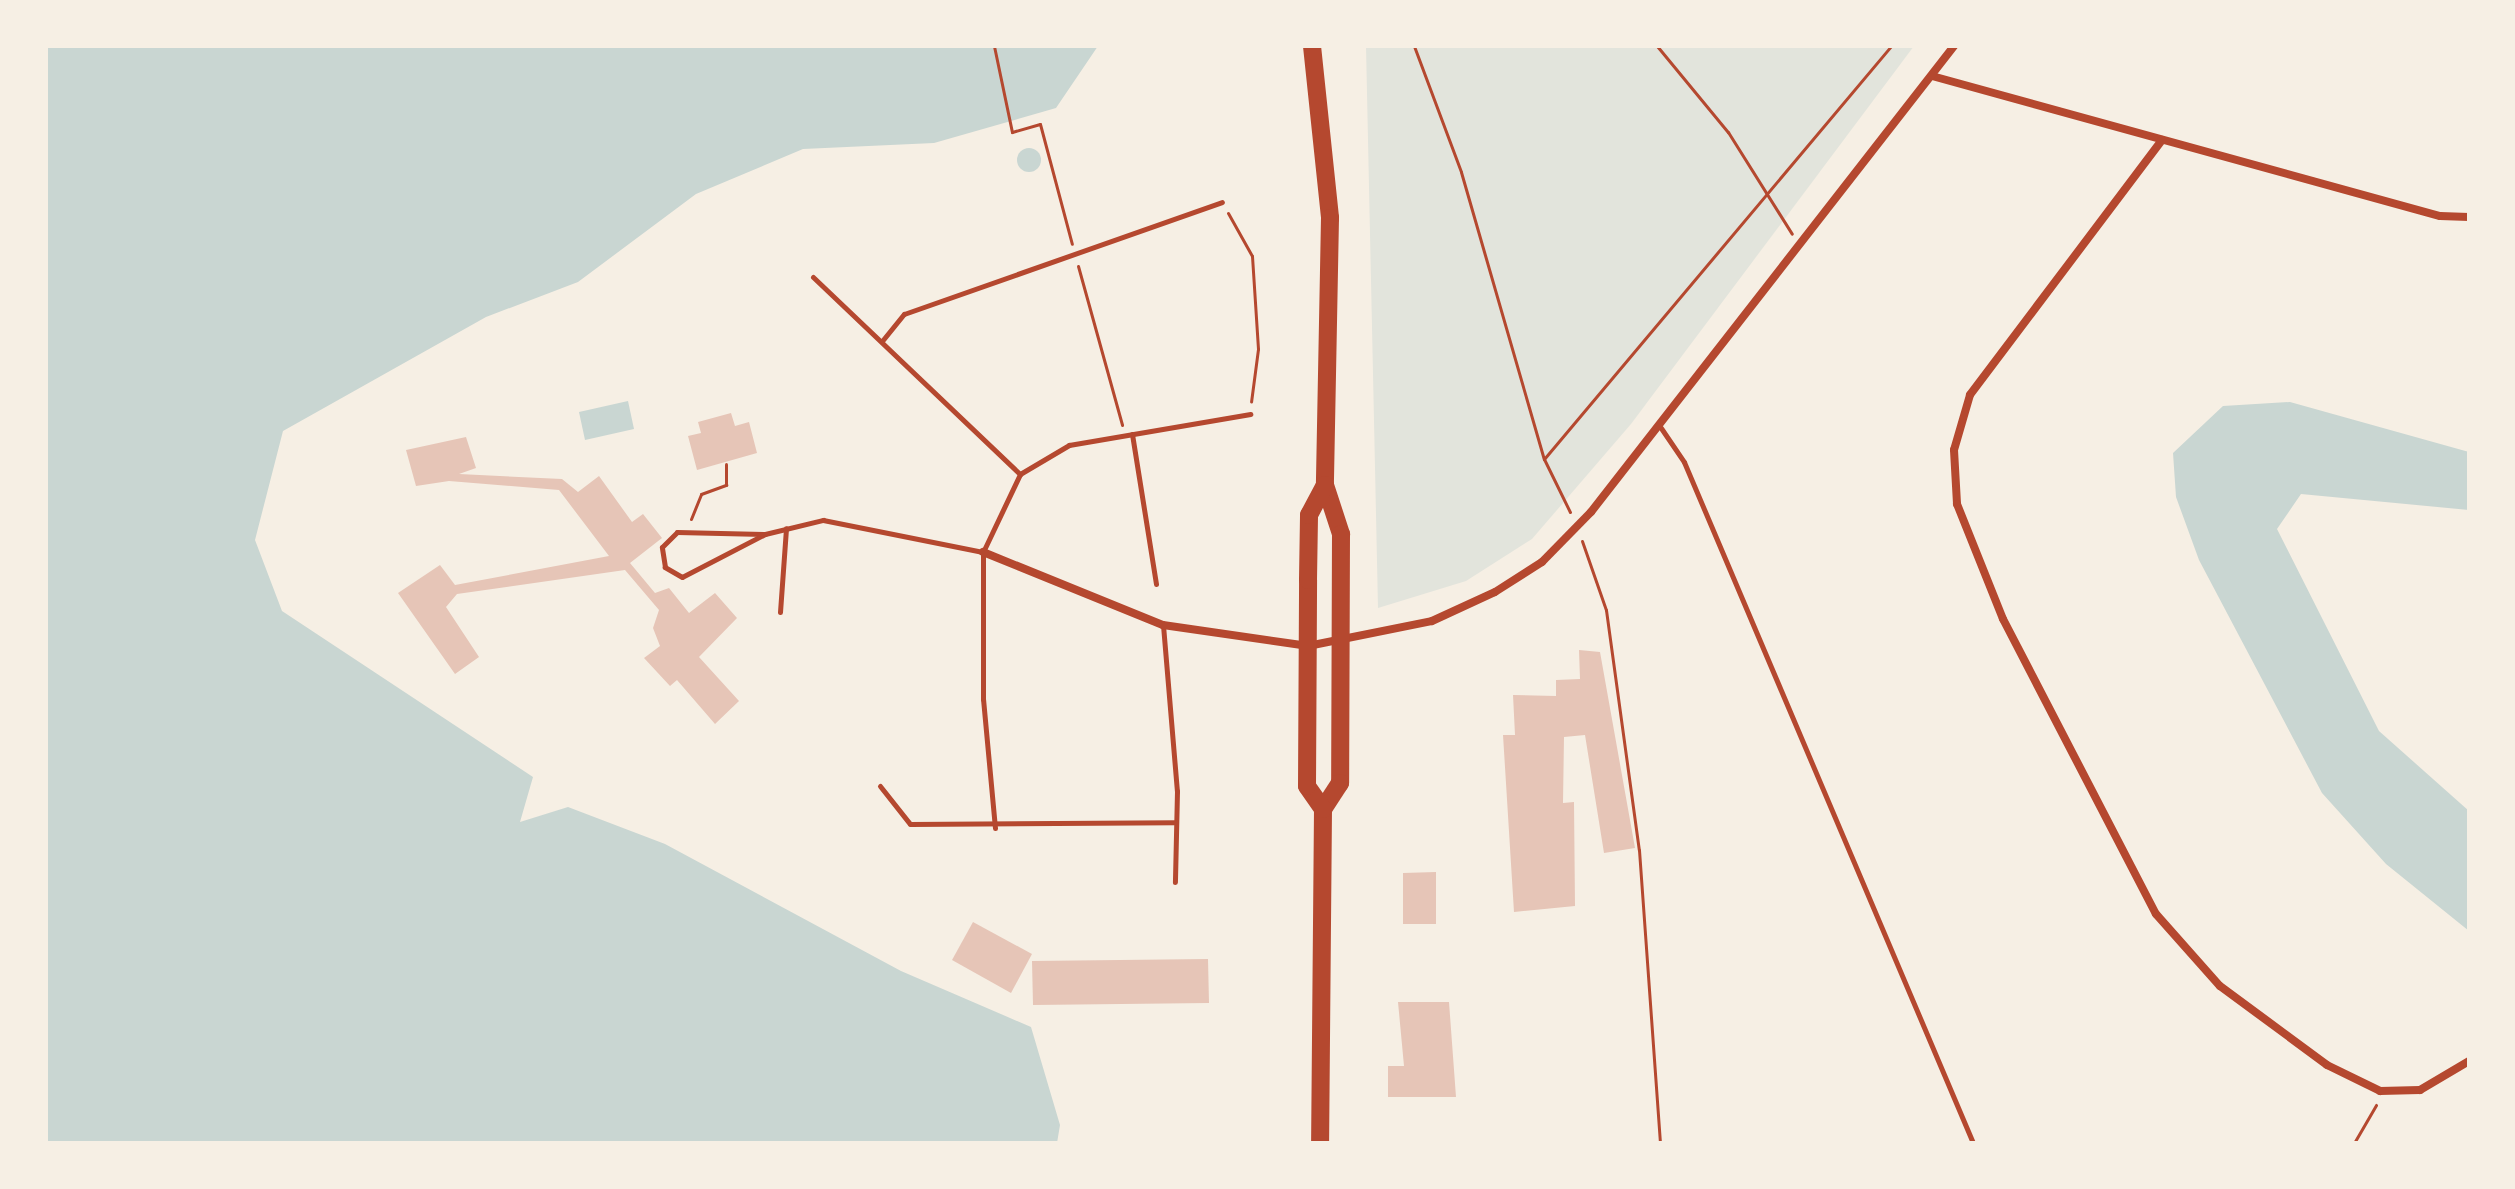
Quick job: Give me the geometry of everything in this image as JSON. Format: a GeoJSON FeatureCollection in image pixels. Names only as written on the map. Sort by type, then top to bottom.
{"type":"FeatureCollection","features":[{"type":"Feature","properties":{"kind":"highway"},"geometry":{"type":"LineString","coordinates":[[1312,46],[1330,218],[1325,485],[1341,534],[1340,783],[1323,809],[1320,1143]]}},
{"type":"Feature","properties":{"kind":"highway"},"geometry":{"type":"LineString","coordinates":[[1323,809],[1307,786],[1309,515],[1325,485]]}},
{"type":"Feature","properties":{"kind":"street"},"geometry":{"type":"LineString","coordinates":[[983,552],[1163,625],[1308,646],[1432,621],[1484,598],[1518,580],[1577,527],[1661,428],[1954,46]]}},
{"type":"Feature","properties":{"kind":"street"},"geometry":{"type":"LineString","coordinates":[[1932,76],[1957,77],[2162,140],[2440,216],[2469,217]]}},
{"type":"Feature","properties":{"kind":"street"},"geometry":{"type":"LineString","coordinates":[[2162,140],[1970,395],[1954,450],[1957,504],[2003,619],[2156,914],[2220,986],[2327,1065],[2380,1091],[2420,1090],[2469,1061]]}},
{"type":"Feature","properties":{"kind":"lane"},"geometry":{"type":"LineString","coordinates":[[882,341],[904,314],[1222,202]]}},
{"type":"Feature","properties":{"kind":"lane"},"geometry":{"type":"LineString","coordinates":[[813,277],[1020,474]]}},
{"type":"Feature","properties":{"kind":"lane"},"geometry":{"type":"LineString","coordinates":[[995,828],[983,699],[983,552],[1020,474],[1069,445],[1250,414]]}},
{"type":"Feature","properties":{"kind":"lane"},"geometry":{"type":"LineString","coordinates":[[1661,428],[1684,462],[1973,1143]]}},
{"type":"Feature","properties":{"kind":"lane"},"geometry":{"type":"LineString","coordinates":[[1132,434],[1156,584]]}},
{"type":"Feature","properties":{"kind":"lane"},"geometry":{"type":"LineString","coordinates":[[765,534],[688,531],[662,547],[665,567],[676,576],[765,534],[786,528],[844,521],[983,552]]}},
{"type":"Feature","properties":{"kind":"lane"},"geometry":{"type":"LineString","coordinates":[[780,612],[786,528]]}},
{"type":"Feature","properties":{"kind":"lane"},"geometry":{"type":"LineString","coordinates":[[1163,625],[1176,822],[1175,882]]}},
{"type":"Feature","properties":{"kind":"lane"},"geometry":{"type":"LineString","coordinates":[[880,786],[910,824],[995,828],[1176,822]]}},
{"type":"Feature","properties":{"kind":"path"},"geometry":{"type":"LineString","coordinates":[[994,46],[1010,121]]}},
{"type":"Feature","properties":{"kind":"path"},"geometry":{"type":"LineString","coordinates":[[1414,46],[1461,172],[1544,459],[1577,527],[1606,610],[1635,820],[1660,1143]]}},
{"type":"Feature","properties":{"kind":"path"},"geometry":{"type":"LineString","coordinates":[[1657,46],[1767,188],[1800,250]]}},
{"type":"Feature","properties":{"kind":"path"},"geometry":{"type":"LineString","coordinates":[[1544,459],[1604,395],[1767,188],[1891,46]]}},
{"type":"Feature","properties":{"kind":"path"},"geometry":{"type":"LineString","coordinates":[[1222,202],[1252,256],[1258,349],[1250,414]]}},
{"type":"Feature","properties":{"kind":"path"},"geometry":{"type":"LineString","coordinates":[[688,531],[695,501],[726,485],[726,464]]}},
{"type":"Feature","properties":{"kind":"path"},"geometry":{"type":"LineString","coordinates":[[2354,1143],[2380,1091]]}},
{"type":"Feature","properties":{"kind":"shaded area"},"geometry":{"type":"Polygon","coordinates":[[[46,46],[1098,46],[1056,108],[934,143],[803,149],[696,194],[578,282],[486,317],[283,431],[255,540],[282,611],[533,777],[520,822],[568,807],[665,844],[901,971],[1031,1027],[1060,1125],[1057,1143],[46,1143],[46,46]]]}},
{"type":"Feature","properties":{"kind":"shaded area"},"geometry":{"type":"Polygon","coordinates":[[[1366,46],[1914,46],[1631,424],[1532,539],[1466,581],[1378,608],[1366,46]]]}},
{"type":"Feature","properties":{"kind":"shaded area"},"geometry":{"type":"Polygon","coordinates":[[[1029,148],[1037,152],[1041,160],[1037,168],[1029,172],[1021,168],[1017,160],[1021,152],[1029,148]]]}},
{"type":"Feature","properties":{"kind":"shaded area"},"geometry":{"type":"Polygon","coordinates":[[[628,401],[634,429],[585,440],[579,412],[628,401]]]}},
{"type":"Feature","properties":{"kind":"shaded area"},"geometry":{"type":"Polygon","coordinates":[[[2290,402],[2469,452],[2469,510],[2301,494],[2277,529],[2379,731],[2469,811],[2469,931],[2386,864],[2322,793],[2199,560],[2176,497],[2173,453],[2223,406],[2290,402]]]}},
{"type":"Feature","properties":{"kind":"building"},"geometry":{"type":"Polygon","coordinates":[[[731,413],[735,426],[749,422],[757,453],[697,470],[688,436],[701,433],[698,422],[731,413]]]}},
{"type":"Feature","properties":{"kind":"building"},"geometry":{"type":"Polygon","coordinates":[[[466,437],[476,468],[459,474],[562,479],[578,492],[599,476],[632,522],[643,514],[662,538],[630,563],[655,593],[669,588],[689,613],[715,593],[737,618],[699,657],[739,701],[715,724],[677,680],[670,686],[644,658],[660,646],[653,628],[659,610],[625,570],[457,594],[446,607],[479,657],[455,674],[398,593],[440,565],[455,585],[609,556],[559,490],[449,481],[416,486],[406,450],[466,437]]]}},
{"type":"Feature","properties":{"kind":"building"},"geometry":{"type":"Polygon","coordinates":[[[1579,650],[1600,652],[1635,848],[1604,853],[1585,735],[1564,737],[1563,803],[1574,802],[1575,906],[1514,912],[1503,735],[1515,735],[1513,695],[1556,696],[1556,680],[1580,679],[1579,650]]]}},
{"type":"Feature","properties":{"kind":"building"},"geometry":{"type":"Polygon","coordinates":[[[1436,872],[1436,924],[1403,924],[1403,873],[1436,872]]]}},
{"type":"Feature","properties":{"kind":"building"},"geometry":{"type":"Polygon","coordinates":[[[973,922],[1032,954],[1011,993],[952,960],[973,922]]]}},
{"type":"Feature","properties":{"kind":"building"},"geometry":{"type":"Polygon","coordinates":[[[1208,959],[1209,1003],[1033,1005],[1032,961],[1208,959]]]}},
{"type":"Feature","properties":{"kind":"building"},"geometry":{"type":"Polygon","coordinates":[[[1398,1002],[1449,1002],[1456,1097],[1388,1097],[1388,1066],[1404,1066],[1398,1002]]]}}]}
